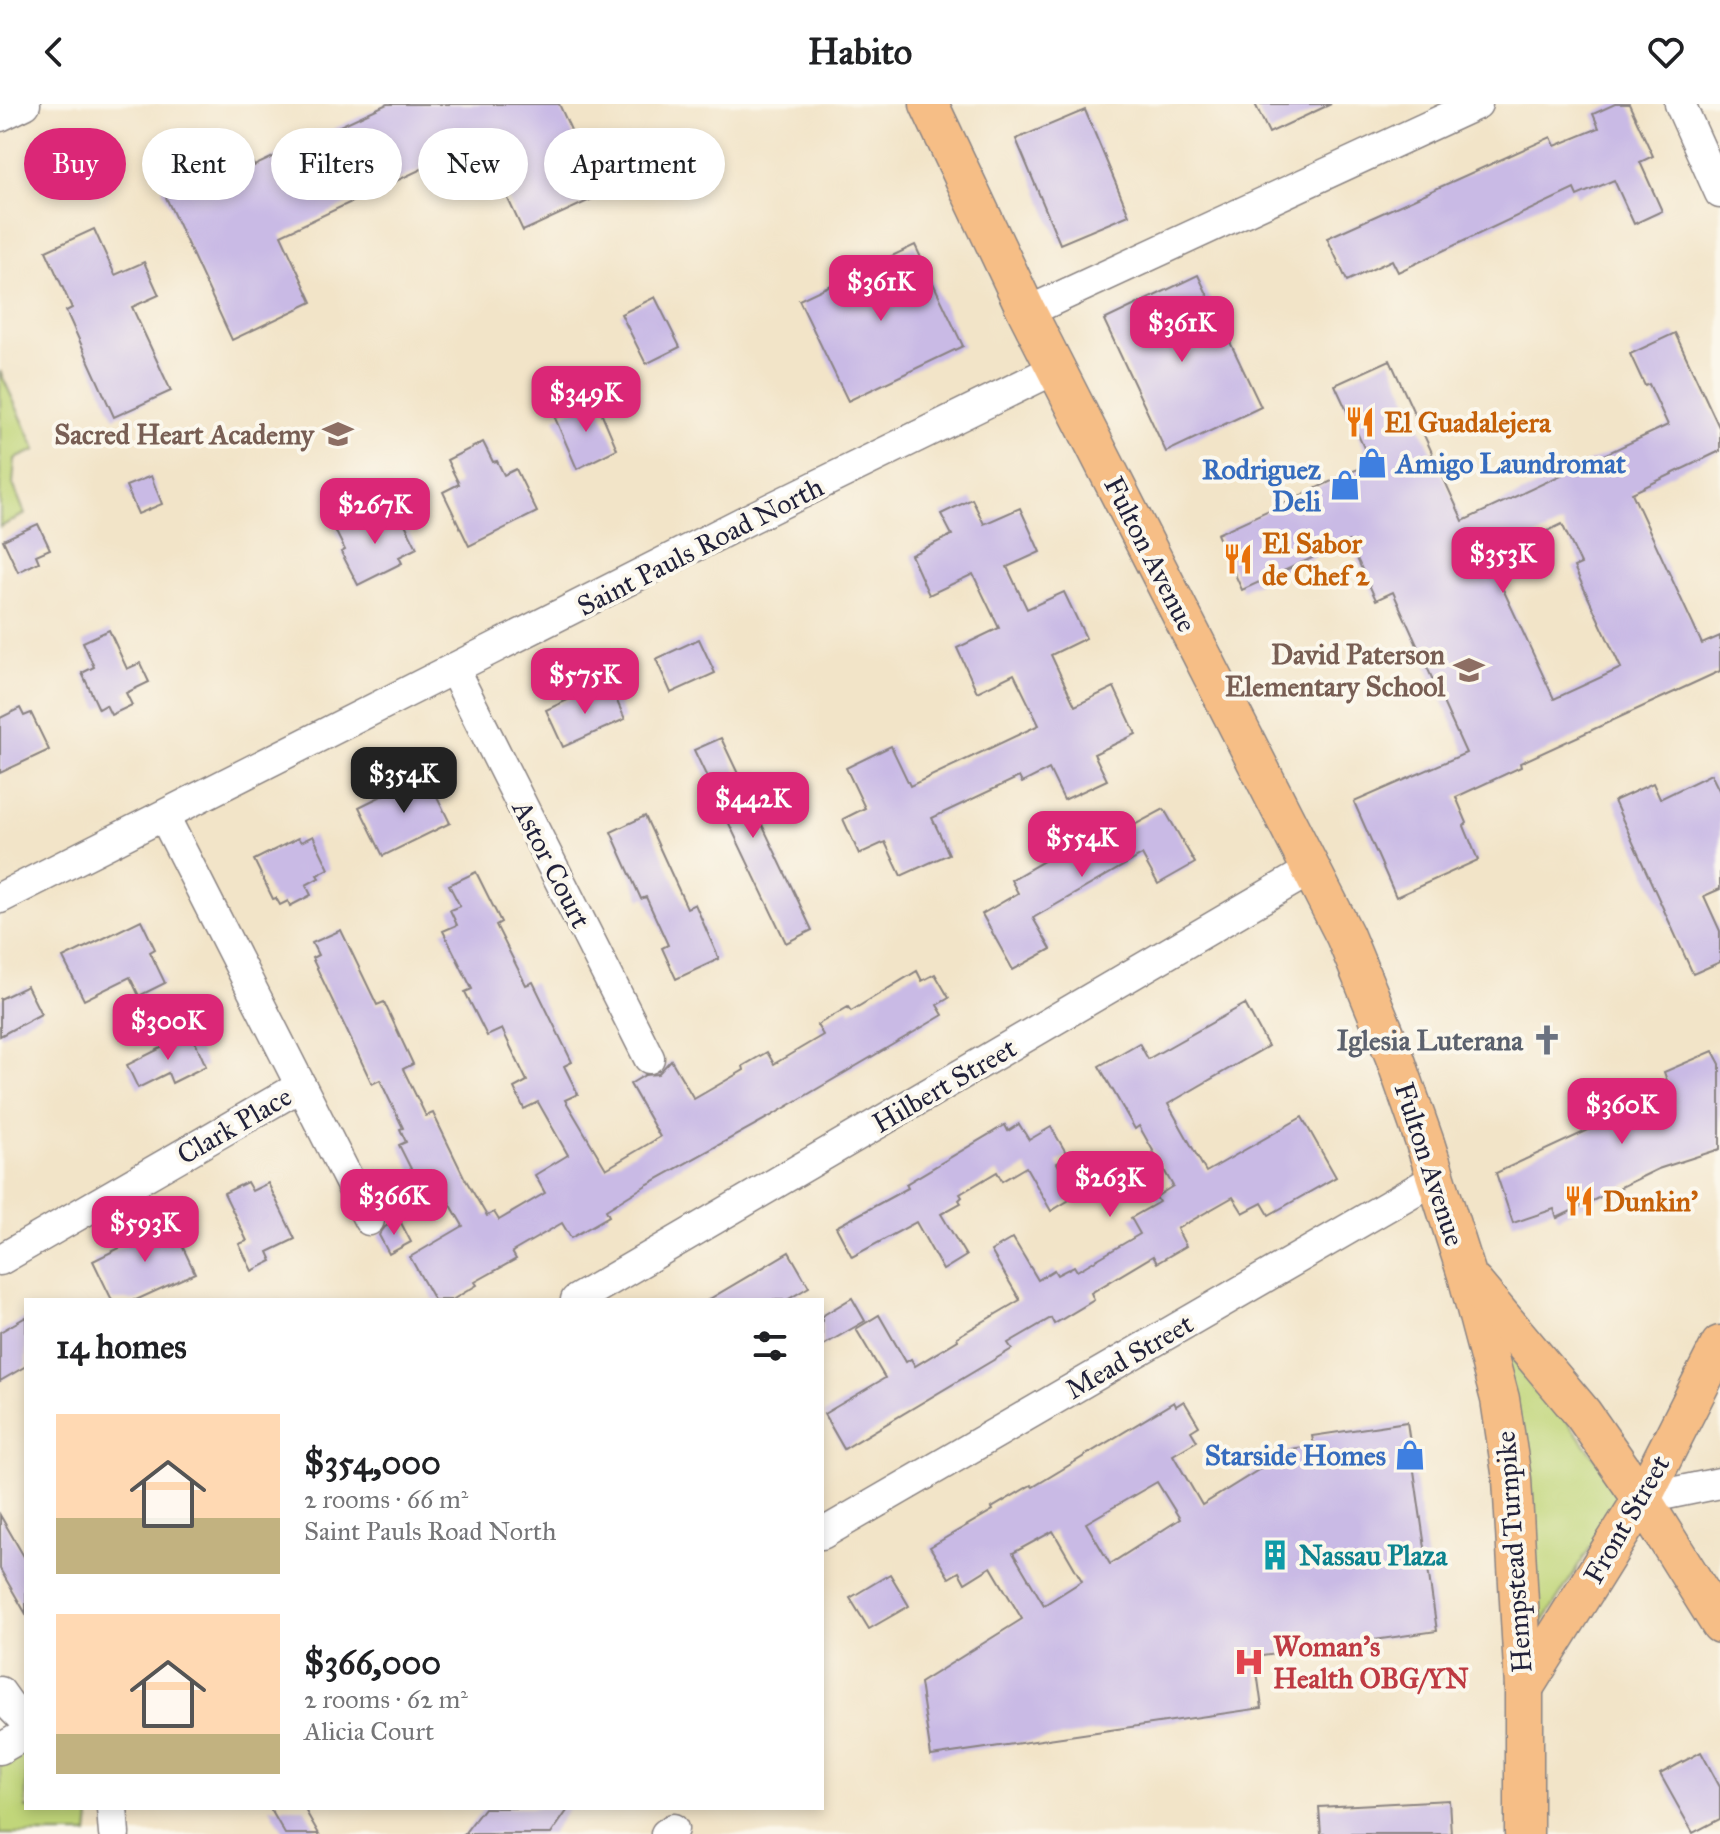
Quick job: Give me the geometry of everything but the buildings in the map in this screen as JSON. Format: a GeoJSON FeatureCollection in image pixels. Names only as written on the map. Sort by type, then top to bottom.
{"type":"FeatureCollection","features":[{"type":"Feature","properties":{"kind":"main road","name":"Fulton Avenue"},"geometry":{"type":"LineString","coordinates":[[929,104],[1027,312],[1312,869],[1368,988],[1394,1055],[1467,1275]]}},
{"type":"Feature","properties":{"kind":"main road"},"geometry":{"type":"LineString","coordinates":[[1467,1275],[1583,1414],[1642,1499],[1720,1624]]}},
{"type":"Feature","properties":{"kind":"main road","name":"Hempstead Turnpike"},"geometry":{"type":"LineString","coordinates":[[1467,1275],[1500,1399],[1512,1479],[1524,1688],[1524,1834]]}},
{"type":"Feature","properties":{"kind":"main road","name":"Front Street"},"geometry":{"type":"LineString","coordinates":[[1524,1688],[1642,1499],[1720,1345]]}},
{"type":"Feature","properties":{"kind":"street"},"geometry":{"type":"LineString","coordinates":[[0,116],[25,104]]}},
{"type":"Feature","properties":{"kind":"street"},"geometry":{"type":"LineString","coordinates":[[1027,312],[1477,104]]}},
{"type":"Feature","properties":{"kind":"street"},"geometry":{"type":"LineString","coordinates":[[1680,104],[1720,193]]}},
{"type":"Feature","properties":{"kind":"street","name":"Saint Pauls Road North"},"geometry":{"type":"LineString","coordinates":[[0,898],[747,520],[1057,368]]}},
{"type":"Feature","properties":{"kind":"street","name":"Astor Court"},"geometry":{"type":"LineString","coordinates":[[454,670],[649,1058]]}},
{"type":"Feature","properties":{"kind":"street"},"geometry":{"type":"LineString","coordinates":[[164,816],[369,1220]]}},
{"type":"Feature","properties":{"kind":"street","name":"Hilbert Street"},"geometry":{"type":"LineString","coordinates":[[579,1298],[1312,869]]}},
{"type":"Feature","properties":{"kind":"street","name":"Clark Place"},"geometry":{"type":"LineString","coordinates":[[0,1260],[301,1086]]}},
{"type":"Feature","properties":{"kind":"street","name":"Mead Street"},"geometry":{"type":"LineString","coordinates":[[824,1533],[1436,1178]]}},
{"type":"Feature","properties":{"kind":"street"},"geometry":{"type":"LineString","coordinates":[[1642,1499],[1720,1483]]}},
{"type":"Feature","properties":{"kind":"street"},"geometry":{"type":"LineString","coordinates":[[0,1692],[24,1720]]}},
{"type":"Feature","properties":{"kind":"street"},"geometry":{"type":"LineString","coordinates":[[0,1749],[24,1735]]}},
{"type":"Feature","properties":{"kind":"street"},"geometry":{"type":"LineString","coordinates":[[112,1810],[114,1834]]}},
{"type":"Feature","properties":{"kind":"green space"},"geometry":{"type":"Polygon","coordinates":[[[0,371],[36,450],[15,459],[13,484],[25,514],[0,527],[0,371]]]}},
{"type":"Feature","properties":{"kind":"green space"},"geometry":{"type":"Polygon","coordinates":[[[1503,1347],[1555,1406],[1624,1494],[1540,1627],[1532,1542],[1503,1347]]]}},
{"type":"Feature","properties":{"kind":"green space"},"geometry":{"type":"Polygon","coordinates":[[[24,1751],[24,1810],[91,1810],[88,1834],[0,1834],[0,1764],[24,1751]]]}},
{"type":"Feature","properties":{"kind":"place","name":"El Guadalejera"},"geometry":{"type":"Point","coordinates":[1360,422]}},
{"type":"Feature","properties":{"kind":"place","name":"Sacred Heart Academy"},"geometry":{"type":"Point","coordinates":[338,434]}},
{"type":"Feature","properties":{"kind":"place","name":"Amigo Laundromat"},"geometry":{"type":"Point","coordinates":[1372,463]}},
{"type":"Feature","properties":{"kind":"place","name":"Rodriguez Deli"},"geometry":{"type":"Point","coordinates":[1345,485]}},
{"type":"Feature","properties":{"kind":"place","name":"El Sabor de Chef 2"},"geometry":{"type":"Point","coordinates":[1238,559]}},
{"type":"Feature","properties":{"kind":"place","name":"David Paterson Elementary School"},"geometry":{"type":"Point","coordinates":[1469,670]}},
{"type":"Feature","properties":{"kind":"place","name":"Iglesia Luterana"},"geometry":{"type":"Point","coordinates":[1547,1040]}},
{"type":"Feature","properties":{"kind":"place","name":"Dunkin'"},"geometry":{"type":"Point","coordinates":[1579,1201]}},
{"type":"Feature","properties":{"kind":"place","name":"Starside Homes"},"geometry":{"type":"Point","coordinates":[1410,1455]}},
{"type":"Feature","properties":{"kind":"place","name":"Nassau Plaza"},"geometry":{"type":"Point","coordinates":[1275,1555]}},
{"type":"Feature","properties":{"kind":"place","name":"Woman’s Health OBG/YN"},"geometry":{"type":"Point","coordinates":[1249,1662]}}]}
